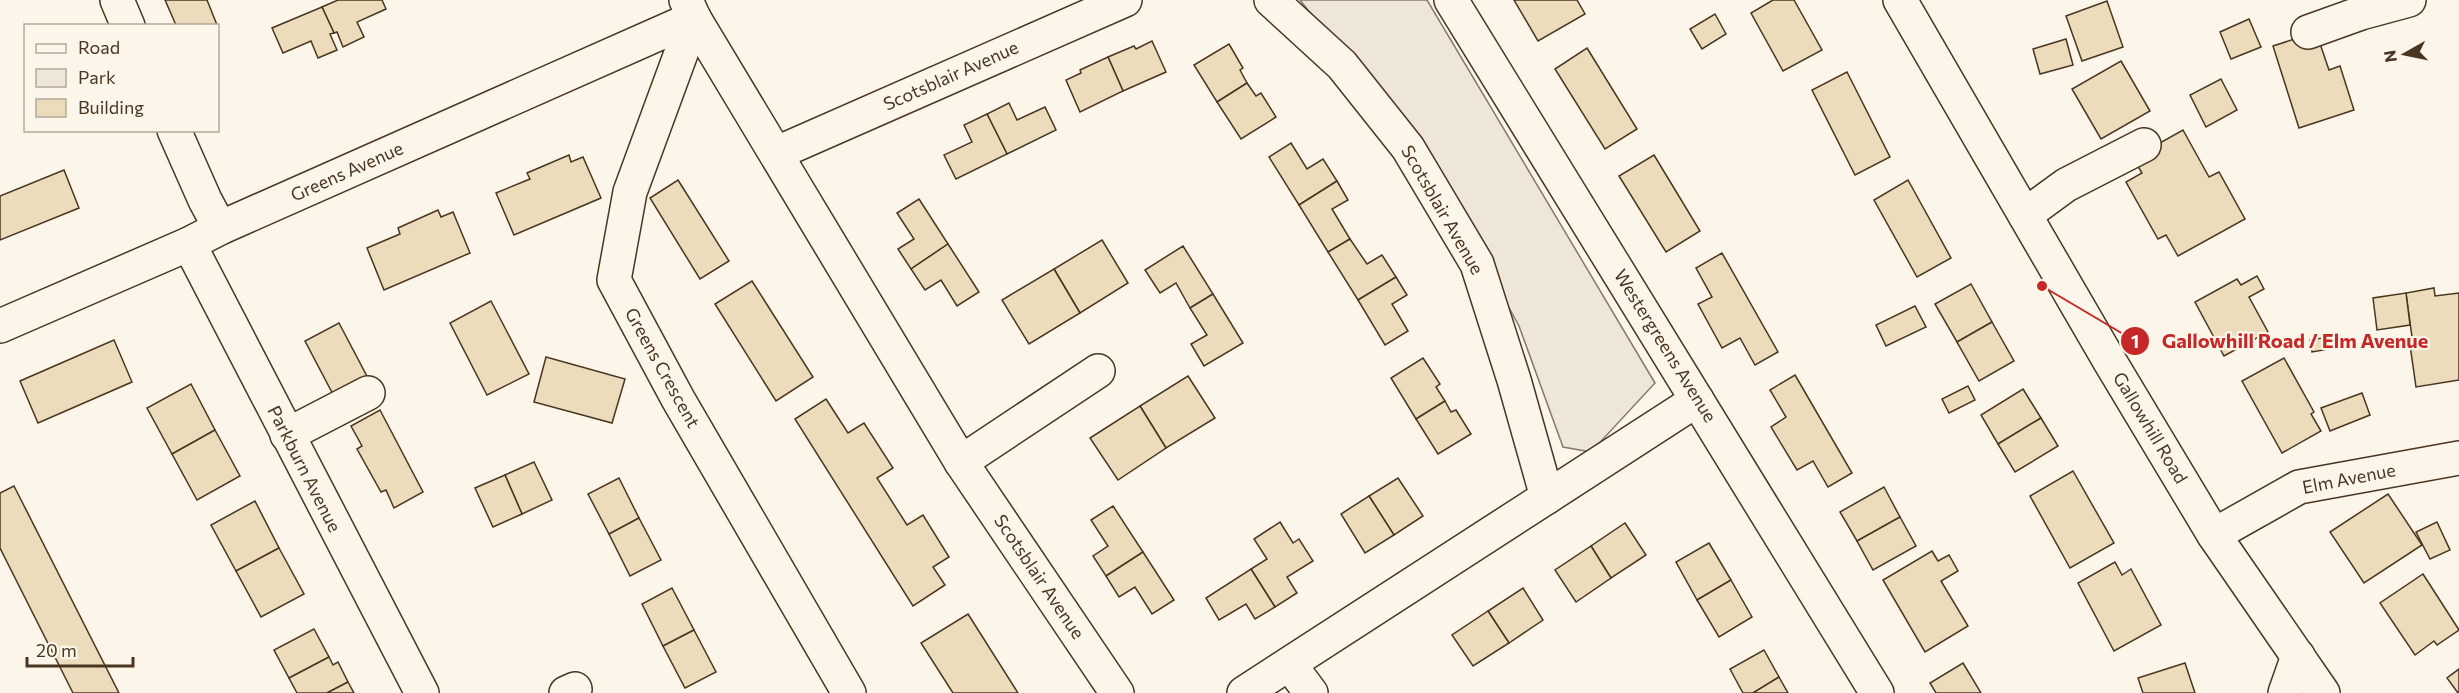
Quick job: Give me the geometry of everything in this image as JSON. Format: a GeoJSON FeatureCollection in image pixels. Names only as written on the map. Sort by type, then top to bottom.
{"type":"FeatureCollection","features":[{"type":"Feature","properties":{"kind":"street"},"geometry":{"type":"LineString","coordinates":[[117,0],[127,24]]}},
{"type":"Feature","properties":{"kind":"street","name":"Scotsblair Avenue"},"geometry":{"type":"LineString","coordinates":[[777,153],[1125,0]]}},
{"type":"Feature","properties":{"kind":"street","name":"Scotsblair Avenue"},"geometry":{"type":"LineString","coordinates":[[1271,0],[1341,65],[1408,148],[1477,264],[1514,380],[1547,498]]}},
{"type":"Feature","properties":{"kind":"street","name":"Westergreens Avenue"},"geometry":{"type":"LineString","coordinates":[[1451,0],[1877,693]]}},
{"type":"Feature","properties":{"kind":"street","name":"Gallowhill Road"},"geometry":{"type":"LineString","coordinates":[[1900,0],[2214,535],[2323,693]]}},
{"type":"Feature","properties":{"kind":"street"},"geometry":{"type":"LineString","coordinates":[[2308,32],[2361,13],[2409,0]]}},
{"type":"Feature","properties":{"kind":"street","name":"Scotsblair Avenue"},"geometry":{"type":"LineString","coordinates":[[690,9],[961,462],[1117,693]]}},
{"type":"Feature","properties":{"kind":"street","name":"Greens Avenue"},"geometry":{"type":"LineString","coordinates":[[0,326],[189,244],[690,9]]}},
{"type":"Feature","properties":{"kind":"street","name":"Greens Crescent"},"geometry":{"type":"LineString","coordinates":[[690,9],[630,192],[614,280],[678,399],[849,693]]}},
{"type":"Feature","properties":{"kind":"street"},"geometry":{"type":"LineString","coordinates":[[175,132],[220,228]]}},
{"type":"Feature","properties":{"kind":"street"},"geometry":{"type":"LineString","coordinates":[[2025,215],[2066,185],[2144,145]]}},
{"type":"Feature","properties":{"kind":"street","name":"Parkburn Avenue"},"geometry":{"type":"LineString","coordinates":[[189,244],[422,693]]}},
{"type":"Feature","properties":{"kind":"street"},"geometry":{"type":"LineString","coordinates":[[961,462],[1098,370]]}},
{"type":"Feature","properties":{"kind":"street"},"geometry":{"type":"LineString","coordinates":[[287,435],[368,393]]}},
{"type":"Feature","properties":{"kind":"street"},"geometry":{"type":"LineString","coordinates":[[1244,693],[1698,400]]}},
{"type":"Feature","properties":{"kind":"street","name":"Elm Avenue"},"geometry":{"type":"LineString","coordinates":[[2214,535],[2299,487],[2459,458]]}},
{"type":"Feature","properties":{"kind":"street"},"geometry":{"type":"LineString","coordinates":[[2285,693],[2298,656]]}},
{"type":"Feature","properties":{"kind":"street"},"geometry":{"type":"LineString","coordinates":[[1290,665],[1311,693]]}},
{"type":"Feature","properties":{"kind":"green space"},"geometry":{"type":"Polygon","coordinates":[[[1300,0],[1427,0],[1655,383],[1591,452],[1563,447],[1519,326],[1431,165],[1300,0]]]}},
{"type":"Feature","properties":{"kind":"building"},"geometry":{"type":"Polygon","coordinates":[[[165,0],[207,0],[217,24],[176,24],[165,0]]]}},
{"type":"Feature","properties":{"kind":"building"},"geometry":{"type":"Polygon","coordinates":[[[338,0],[382,0],[386,9],[357,22],[364,37],[343,47],[322,7],[338,0]]]}},
{"type":"Feature","properties":{"kind":"building"},"geometry":{"type":"Polygon","coordinates":[[[1514,0],[1577,0],[1585,14],[1538,41],[1514,0]]]}},
{"type":"Feature","properties":{"kind":"building"},"geometry":{"type":"Polygon","coordinates":[[[1773,0],[1794,0],[1822,50],[1783,71],[1751,13],[1773,0]]]}},
{"type":"Feature","properties":{"kind":"building"},"geometry":{"type":"Polygon","coordinates":[[[2107,1],[2123,47],[2082,61],[2066,16],[2107,1]]]}},
{"type":"Feature","properties":{"kind":"building"},"geometry":{"type":"Polygon","coordinates":[[[322,7],[334,33],[330,34],[337,50],[318,58],[311,41],[283,53],[272,28],[322,7]]]}},
{"type":"Feature","properties":{"kind":"building"},"geometry":{"type":"Polygon","coordinates":[[[1715,14],[1726,34],[1702,49],[1690,29],[1715,14]]]}},
{"type":"Feature","properties":{"kind":"building"},"geometry":{"type":"Polygon","coordinates":[[[2249,19],[2261,47],[2231,59],[2220,32],[2249,19]]]}},
{"type":"Feature","properties":{"kind":"building"},"geometry":{"type":"Polygon","coordinates":[[[2316,32],[2329,70],[2340,66],[2354,110],[2299,128],[2273,46],[2316,32]]]}},
{"type":"Feature","properties":{"kind":"building"},"geometry":{"type":"Polygon","coordinates":[[[2066,39],[2073,65],[2040,74],[2033,49],[2066,39]]]}},
{"type":"Feature","properties":{"kind":"building"},"geometry":{"type":"Polygon","coordinates":[[[1152,41],[1166,72],[1123,91],[1108,57],[1134,46],[1136,49],[1152,41]]]}},
{"type":"Feature","properties":{"kind":"building"},"geometry":{"type":"Polygon","coordinates":[[[1229,44],[1243,68],[1240,70],[1247,83],[1217,102],[1194,65],[1229,44]]]}},
{"type":"Feature","properties":{"kind":"building"},"geometry":{"type":"Polygon","coordinates":[[[1587,48],[1637,129],[1605,149],[1555,69],[1587,48]]]}},
{"type":"Feature","properties":{"kind":"building"},"geometry":{"type":"Polygon","coordinates":[[[1108,57],[1123,91],[1080,112],[1066,80],[1081,73],[1080,70],[1108,57]]]}},
{"type":"Feature","properties":{"kind":"building"},"geometry":{"type":"Polygon","coordinates":[[[2121,61],[2150,111],[2101,139],[2072,89],[2121,61]]]}},
{"type":"Feature","properties":{"kind":"building"},"geometry":{"type":"Polygon","coordinates":[[[1847,72],[1890,157],[1855,175],[1812,90],[1847,72]]]}},
{"type":"Feature","properties":{"kind":"building"},"geometry":{"type":"Polygon","coordinates":[[[2221,79],[2237,110],[2206,127],[2190,95],[2221,79]]]}},
{"type":"Feature","properties":{"kind":"building"},"geometry":{"type":"Polygon","coordinates":[[[1247,83],[1256,96],[1261,93],[1276,117],[1241,139],[1217,102],[1247,83]]]}},
{"type":"Feature","properties":{"kind":"building"},"geometry":{"type":"Polygon","coordinates":[[[1009,103],[1017,120],[1045,107],[1056,130],[1007,154],[987,114],[1009,103]]]}},
{"type":"Feature","properties":{"kind":"building"},"geometry":{"type":"Polygon","coordinates":[[[987,114],[1007,154],[956,179],[944,155],[972,142],[964,125],[987,114]]]}},
{"type":"Feature","properties":{"kind":"building"},"geometry":{"type":"Polygon","coordinates":[[[2183,130],[2209,177],[2219,172],[2245,219],[2178,256],[2166,235],[2158,239],[2126,182],[2142,173],[2133,158],[2183,130]]]}},
{"type":"Feature","properties":{"kind":"building"},"geometry":{"type":"Polygon","coordinates":[[[1291,143],[1307,169],[1323,159],[1337,181],[1299,205],[1269,157],[1291,143]]]}},
{"type":"Feature","properties":{"kind":"building"},"geometry":{"type":"Polygon","coordinates":[[[569,155],[571,162],[583,157],[601,198],[514,235],[496,193],[530,179],[527,173],[569,155]]]}},
{"type":"Feature","properties":{"kind":"building"},"geometry":{"type":"Polygon","coordinates":[[[1654,155],[1700,231],[1666,252],[1619,176],[1654,155]]]}},
{"type":"Feature","properties":{"kind":"building"},"geometry":{"type":"Polygon","coordinates":[[[64,170],[79,208],[0,240],[0,196],[64,170]]]}},
{"type":"Feature","properties":{"kind":"building"},"geometry":{"type":"Polygon","coordinates":[[[678,180],[729,261],[700,279],[650,198],[678,180]]]}},
{"type":"Feature","properties":{"kind":"building"},"geometry":{"type":"Polygon","coordinates":[[[1908,180],[1951,258],[1917,277],[1874,200],[1908,180]]]}},
{"type":"Feature","properties":{"kind":"building"},"geometry":{"type":"Polygon","coordinates":[[[1337,181],[1348,200],[1332,209],[1350,239],[1328,252],[1299,205],[1337,181]]]}},
{"type":"Feature","properties":{"kind":"building"},"geometry":{"type":"Polygon","coordinates":[[[919,199],[948,244],[911,269],[898,249],[914,239],[897,213],[919,199]]]}},
{"type":"Feature","properties":{"kind":"building"},"geometry":{"type":"Polygon","coordinates":[[[438,210],[441,217],[453,212],[470,253],[384,290],[367,248],[400,234],[398,228],[438,210]]]}},
{"type":"Feature","properties":{"kind":"building"},"geometry":{"type":"Polygon","coordinates":[[[1350,239],[1367,264],[1382,255],[1396,277],[1358,300],[1328,252],[1350,239]]]}},
{"type":"Feature","properties":{"kind":"building"},"geometry":{"type":"Polygon","coordinates":[[[1102,240],[1128,283],[1080,313],[1054,269],[1102,240]]]}},
{"type":"Feature","properties":{"kind":"building"},"geometry":{"type":"Polygon","coordinates":[[[948,244],[979,292],[957,306],[941,280],[925,290],[911,269],[948,244]]]}},
{"type":"Feature","properties":{"kind":"building"},"geometry":{"type":"Polygon","coordinates":[[[1183,246],[1213,294],[1190,308],[1176,283],[1160,293],[1145,270],[1183,246]]]}},
{"type":"Feature","properties":{"kind":"building"},"geometry":{"type":"Polygon","coordinates":[[[1722,253],[1778,352],[1755,365],[1740,338],[1722,348],[1698,304],[1712,297],[1696,268],[1722,253]]]}},
{"type":"Feature","properties":{"kind":"building"},"geometry":{"type":"Polygon","coordinates":[[[1054,269],[1080,313],[1029,344],[1002,300],[1054,269]]]}},
{"type":"Feature","properties":{"kind":"building"},"geometry":{"type":"Polygon","coordinates":[[[2257,276],[2264,289],[2249,297],[2268,332],[2224,356],[2195,302],[2237,279],[2241,285],[2257,276]]]}},
{"type":"Feature","properties":{"kind":"building"},"geometry":{"type":"Polygon","coordinates":[[[1396,277],[1407,295],[1392,304],[1408,331],[1385,345],[1358,300],[1396,277]]]}},
{"type":"Feature","properties":{"kind":"building"},"geometry":{"type":"Polygon","coordinates":[[[752,281],[813,377],[776,401],[715,304],[752,281]]]}},
{"type":"Feature","properties":{"kind":"building"},"geometry":{"type":"Polygon","coordinates":[[[1971,284],[1992,322],[1957,342],[1935,304],[1971,284]]]}},
{"type":"Feature","properties":{"kind":"building"},"geometry":{"type":"Polygon","coordinates":[[[2434,288],[2435,296],[2459,293],[2459,380],[2416,387],[2406,293],[2434,288]]]}},
{"type":"Feature","properties":{"kind":"building"},"geometry":{"type":"Polygon","coordinates":[[[2406,293],[2410,325],[2377,330],[2373,298],[2406,293]]]}},
{"type":"Feature","properties":{"kind":"building"},"geometry":{"type":"Polygon","coordinates":[[[1213,294],[1243,343],[1204,366],[1191,344],[1207,335],[1190,308],[1213,294]]]}},
{"type":"Feature","properties":{"kind":"building"},"geometry":{"type":"Polygon","coordinates":[[[491,301],[529,374],[487,395],[450,323],[491,301]]]}},
{"type":"Feature","properties":{"kind":"building"},"geometry":{"type":"Polygon","coordinates":[[[1915,306],[1926,327],[1886,346],[1876,325],[1915,306]]]}},
{"type":"Feature","properties":{"kind":"building"},"geometry":{"type":"Polygon","coordinates":[[[1992,322],[2014,361],[1979,381],[1957,342],[1992,322]]]}},
{"type":"Feature","properties":{"kind":"building"},"geometry":{"type":"Polygon","coordinates":[[[339,323],[370,382],[336,400],[305,341],[339,323]]]}},
{"type":"Feature","properties":{"kind":"building"},"geometry":{"type":"Polygon","coordinates":[[[2322,338],[2324,350],[2312,352],[2310,340],[2322,338]]]}},
{"type":"Feature","properties":{"kind":"building"},"geometry":{"type":"Polygon","coordinates":[[[114,340],[132,382],[38,423],[20,381],[114,340]]]}},
{"type":"Feature","properties":{"kind":"building"},"geometry":{"type":"Polygon","coordinates":[[[546,357],[625,379],[612,423],[534,402],[546,357]]]}},
{"type":"Feature","properties":{"kind":"building"},"geometry":{"type":"Polygon","coordinates":[[[1423,358],[1440,384],[1436,387],[1445,401],[1416,419],[1391,378],[1423,358]]]}},
{"type":"Feature","properties":{"kind":"building"},"geometry":{"type":"Polygon","coordinates":[[[2284,358],[2314,412],[2311,414],[2321,431],[2282,453],[2242,381],[2284,358]]]}},
{"type":"Feature","properties":{"kind":"building"},"geometry":{"type":"Polygon","coordinates":[[[1795,375],[1852,473],[1828,487],[1813,461],[1797,470],[1771,427],[1786,417],[1770,390],[1795,375]]]}},
{"type":"Feature","properties":{"kind":"building"},"geometry":{"type":"Polygon","coordinates":[[[1188,376],[1215,418],[1166,448],[1140,406],[1188,376]]]}},
{"type":"Feature","properties":{"kind":"building"},"geometry":{"type":"Polygon","coordinates":[[[191,384],[215,430],[172,454],[147,408],[191,384]]]}},
{"type":"Feature","properties":{"kind":"building"},"geometry":{"type":"Polygon","coordinates":[[[1968,386],[1975,400],[1949,413],[1942,399],[1968,386]]]}},
{"type":"Feature","properties":{"kind":"building"},"geometry":{"type":"Polygon","coordinates":[[[2023,389],[2041,418],[1998,444],[1981,415],[2023,389]]]}},
{"type":"Feature","properties":{"kind":"building"},"geometry":{"type":"Polygon","coordinates":[[[2362,393],[2370,415],[2330,431],[2321,408],[2362,393]]]}},
{"type":"Feature","properties":{"kind":"building"},"geometry":{"type":"Polygon","coordinates":[[[826,399],[848,433],[864,423],[893,468],[877,478],[907,525],[923,515],[949,557],[933,567],[945,585],[913,606],[795,419],[826,399]]]}},
{"type":"Feature","properties":{"kind":"building"},"geometry":{"type":"Polygon","coordinates":[[[1445,401],[1451,412],[1456,410],[1471,434],[1438,454],[1416,419],[1445,401]]]}},
{"type":"Feature","properties":{"kind":"building"},"geometry":{"type":"Polygon","coordinates":[[[1140,406],[1166,448],[1118,480],[1090,438],[1140,406]]]}},
{"type":"Feature","properties":{"kind":"building"},"geometry":{"type":"Polygon","coordinates":[[[380,410],[423,492],[394,508],[386,490],[381,492],[357,449],[362,446],[351,426],[380,410]]]}},
{"type":"Feature","properties":{"kind":"building"},"geometry":{"type":"Polygon","coordinates":[[[2041,418],[2058,446],[2015,472],[1998,444],[2041,418]]]}},
{"type":"Feature","properties":{"kind":"building"},"geometry":{"type":"Polygon","coordinates":[[[215,430],[240,476],[197,500],[172,454],[215,430]]]}},
{"type":"Feature","properties":{"kind":"building"},"geometry":{"type":"Polygon","coordinates":[[[534,462],[552,500],[522,514],[505,475],[534,462]]]}},
{"type":"Feature","properties":{"kind":"building"},"geometry":{"type":"Polygon","coordinates":[[[2073,471],[2114,543],[2070,568],[2030,496],[2073,471]]]}},
{"type":"Feature","properties":{"kind":"building"},"geometry":{"type":"Polygon","coordinates":[[[505,475],[522,514],[493,527],[475,488],[505,475]]]}},
{"type":"Feature","properties":{"kind":"building"},"geometry":{"type":"Polygon","coordinates":[[[619,478],[639,518],[609,534],[588,494],[619,478]]]}},
{"type":"Feature","properties":{"kind":"building"},"geometry":{"type":"Polygon","coordinates":[[[1398,478],[1423,516],[1394,535],[1369,496],[1398,478]]]}},
{"type":"Feature","properties":{"kind":"building"},"geometry":{"type":"Polygon","coordinates":[[[14,486],[119,693],[73,693],[0,548],[0,493],[14,486]]]}},
{"type":"Feature","properties":{"kind":"building"},"geometry":{"type":"Polygon","coordinates":[[[1884,487],[1900,517],[1857,541],[1840,512],[1884,487]]]}},
{"type":"Feature","properties":{"kind":"building"},"geometry":{"type":"Polygon","coordinates":[[[2388,494],[2422,545],[2364,583],[2330,532],[2388,494]]]}},
{"type":"Feature","properties":{"kind":"building"},"geometry":{"type":"Polygon","coordinates":[[[1369,496],[1394,535],[1365,553],[1341,514],[1369,496]]]}},
{"type":"Feature","properties":{"kind":"building"},"geometry":{"type":"Polygon","coordinates":[[[255,501],[279,548],[236,571],[211,525],[255,501]]]}},
{"type":"Feature","properties":{"kind":"building"},"geometry":{"type":"Polygon","coordinates":[[[1113,506],[1143,552],[1106,576],[1093,556],[1108,546],[1091,520],[1113,506]]]}},
{"type":"Feature","properties":{"kind":"building"},"geometry":{"type":"Polygon","coordinates":[[[1900,517],[1916,546],[1873,570],[1857,541],[1900,517]]]}},
{"type":"Feature","properties":{"kind":"building"},"geometry":{"type":"Polygon","coordinates":[[[639,518],[661,560],[630,576],[609,534],[639,518]]]}},
{"type":"Feature","properties":{"kind":"building"},"geometry":{"type":"Polygon","coordinates":[[[1280,522],[1293,543],[1299,539],[1313,561],[1287,577],[1297,593],[1275,607],[1251,569],[1267,559],[1254,539],[1280,522]]]}},
{"type":"Feature","properties":{"kind":"building"},"geometry":{"type":"Polygon","coordinates":[[[2437,522],[2450,550],[2430,559],[2416,532],[2437,522]]]}},
{"type":"Feature","properties":{"kind":"building"},"geometry":{"type":"Polygon","coordinates":[[[1625,523],[1646,555],[1611,578],[1591,546],[1625,523]]]}},
{"type":"Feature","properties":{"kind":"building"},"geometry":{"type":"Polygon","coordinates":[[[1709,543],[1731,580],[1697,600],[1676,562],[1709,543]]]}},
{"type":"Feature","properties":{"kind":"building"},"geometry":{"type":"Polygon","coordinates":[[[1591,546],[1611,578],[1576,602],[1555,570],[1591,546]]]}},
{"type":"Feature","properties":{"kind":"building"},"geometry":{"type":"Polygon","coordinates":[[[279,548],[304,594],[261,617],[236,571],[279,548]]]}},
{"type":"Feature","properties":{"kind":"building"},"geometry":{"type":"Polygon","coordinates":[[[1932,551],[1938,561],[1949,555],[1958,571],[1941,581],[1968,626],[1925,652],[1883,580],[1932,551]]]}},
{"type":"Feature","properties":{"kind":"building"},"geometry":{"type":"Polygon","coordinates":[[[1143,552],[1174,600],[1152,614],[1135,587],[1119,597],[1106,576],[1143,552]]]}},
{"type":"Feature","properties":{"kind":"building"},"geometry":{"type":"Polygon","coordinates":[[[2115,562],[2122,575],[2131,569],[2161,625],[2114,651],[2078,583],[2115,562]]]}},
{"type":"Feature","properties":{"kind":"building"},"geometry":{"type":"Polygon","coordinates":[[[1251,569],[1275,607],[1255,619],[1246,604],[1219,620],[1206,598],[1251,569]]]}},
{"type":"Feature","properties":{"kind":"building"},"geometry":{"type":"Polygon","coordinates":[[[2423,574],[2459,630],[2437,645],[2434,641],[2415,655],[2380,603],[2423,574]]]}},
{"type":"Feature","properties":{"kind":"building"},"geometry":{"type":"Polygon","coordinates":[[[1731,580],[1752,617],[1719,637],[1697,600],[1731,580]]]}},
{"type":"Feature","properties":{"kind":"building"},"geometry":{"type":"Polygon","coordinates":[[[672,588],[694,630],[663,646],[642,604],[672,588]]]}},
{"type":"Feature","properties":{"kind":"building"},"geometry":{"type":"Polygon","coordinates":[[[1523,588],[1543,620],[1509,643],[1488,611],[1523,588]]]}},
{"type":"Feature","properties":{"kind":"building"},"geometry":{"type":"Polygon","coordinates":[[[1488,611],[1509,643],[1473,666],[1452,635],[1488,611]]]}},
{"type":"Feature","properties":{"kind":"building"},"geometry":{"type":"Polygon","coordinates":[[[968,614],[1018,693],[953,693],[921,643],[968,614]]]}},
{"type":"Feature","properties":{"kind":"building"},"geometry":{"type":"Polygon","coordinates":[[[314,629],[329,657],[289,678],[274,650],[314,629]]]}},
{"type":"Feature","properties":{"kind":"building"},"geometry":{"type":"Polygon","coordinates":[[[694,630],[716,672],[685,688],[663,646],[694,630]]]}},
{"type":"Feature","properties":{"kind":"building"},"geometry":{"type":"Polygon","coordinates":[[[1764,650],[1779,677],[1753,693],[1743,693],[1730,669],[1764,650]]]}},
{"type":"Feature","properties":{"kind":"building"},"geometry":{"type":"Polygon","coordinates":[[[329,657],[333,665],[338,662],[348,682],[327,693],[297,693],[289,678],[329,657]]]}},
{"type":"Feature","properties":{"kind":"building"},"geometry":{"type":"Polygon","coordinates":[[[1963,663],[1981,693],[1936,693],[1930,683],[1963,663]]]}},
{"type":"Feature","properties":{"kind":"building"},"geometry":{"type":"Polygon","coordinates":[[[2185,663],[2195,693],[2143,693],[2138,678],[2185,663]]]}},
{"type":"Feature","properties":{"kind":"building"},"geometry":{"type":"Polygon","coordinates":[[[2459,669],[2459,693],[2458,693],[2447,678],[2459,669]]]}},
{"type":"Feature","properties":{"kind":"building"},"geometry":{"type":"Polygon","coordinates":[[[1779,677],[1788,693],[1753,693],[1779,677]]]}},
{"type":"Feature","properties":{"kind":"building"},"geometry":{"type":"Polygon","coordinates":[[[348,682],[354,693],[327,693],[348,682]]]}},
{"type":"Feature","properties":{"kind":"place","name":"Gallowhill Road / Elm Avenue"},"geometry":{"type":"Point","coordinates":[2042,286]}}]}
